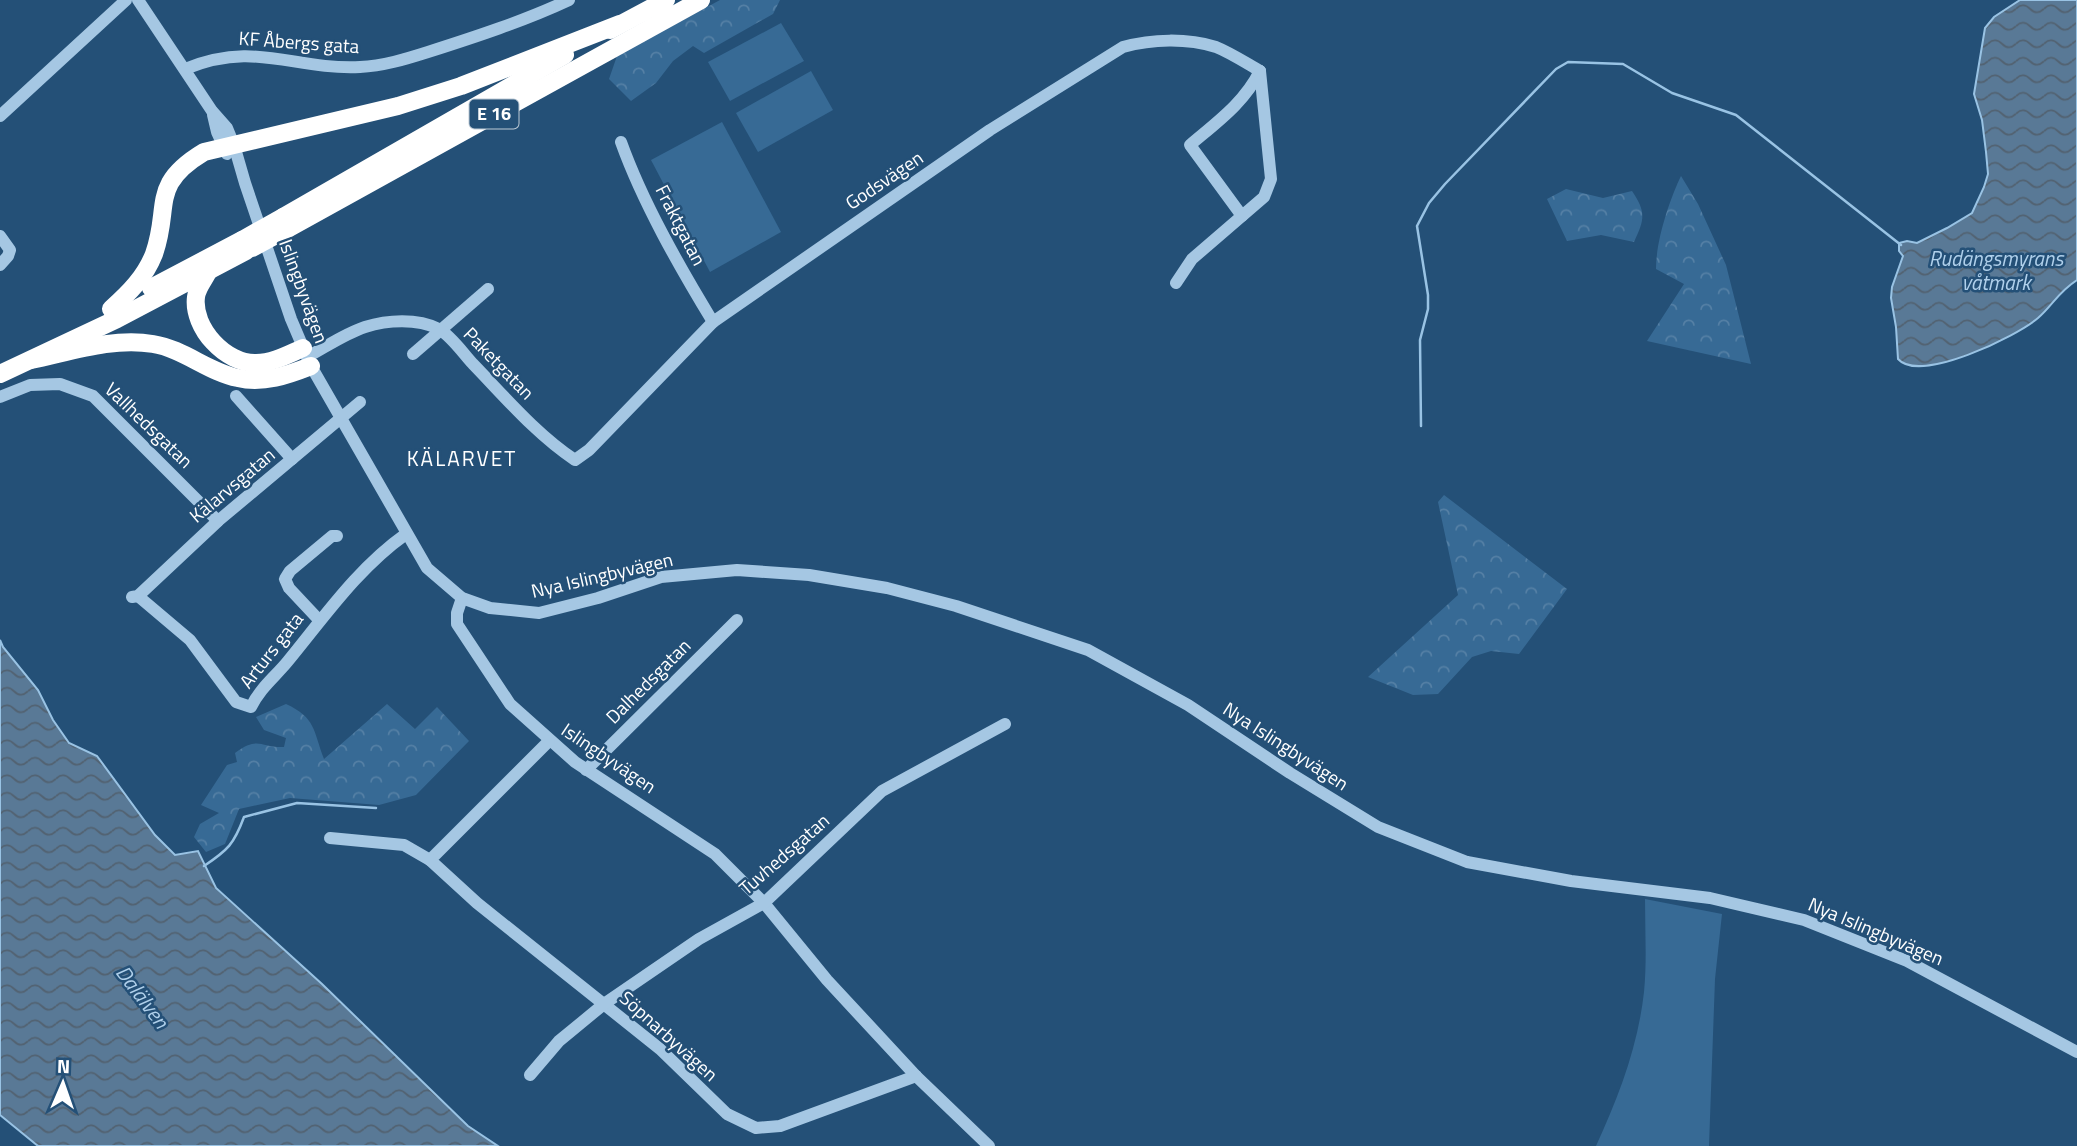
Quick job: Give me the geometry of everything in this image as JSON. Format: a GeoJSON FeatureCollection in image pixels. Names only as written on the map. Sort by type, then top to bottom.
{"type":"FeatureCollection","features":[{"type":"Feature","properties":{"kind":"highway","name":"E 16"},"geometry":{"type":"LineString","coordinates":[[285,223],[666,0]]}},
{"type":"Feature","properties":{"kind":"highway","name":"E 16"},"geometry":{"type":"LineString","coordinates":[[0,361],[244,246],[701,0]]}},
{"type":"Feature","properties":{"kind":"highway"},"geometry":{"type":"LineString","coordinates":[[111,309],[132,289],[148,266],[159,234],[166,191],[175,176],[204,152],[398,106],[461,86],[621,24]]}},
{"type":"Feature","properties":{"kind":"highway","name":"E 16"},"geometry":{"type":"LineString","coordinates":[[0,374],[208,272],[244,246]]}},
{"type":"Feature","properties":{"kind":"highway"},"geometry":{"type":"LineString","coordinates":[[208,272],[198,292],[196,306],[203,325],[218,347],[240,361],[256,363],[279,358],[307,357]]}},
{"type":"Feature","properties":{"kind":"highway"},"geometry":{"type":"LineString","coordinates":[[31,360],[105,344],[139,342],[179,351],[225,374],[251,380],[278,377],[307,357]]}},
{"type":"Feature","properties":{"kind":"street"},"geometry":{"type":"LineString","coordinates":[[0,116],[126,0]]}},
{"type":"Feature","properties":{"kind":"street","name":"Islingbyvägen"},"geometry":{"type":"LineString","coordinates":[[138,0],[212,111],[229,146],[245,183],[307,357],[427,568],[462,598],[457,624],[510,705],[586,770],[715,854],[764,903],[827,980],[916,1076],[989,1146]]}},
{"type":"Feature","properties":{"kind":"street","name":"KF Åbergs gata"},"geometry":{"type":"LineString","coordinates":[[185,69],[239,55],[259,55],[344,67],[374,66],[454,44],[569,0]]}},
{"type":"Feature","properties":{"kind":"street","name":"Godsvägen"},"geometry":{"type":"LineString","coordinates":[[575,460],[589,450],[713,322],[990,130],[1123,47],[1158,41],[1216,47],[1260,71]]}},
{"type":"Feature","properties":{"kind":"street"},"geometry":{"type":"LineString","coordinates":[[1176,284],[1192,259],[1264,197],[1271,179],[1260,71]]}},
{"type":"Feature","properties":{"kind":"street"},"geometry":{"type":"LineString","coordinates":[[1242,216],[1190,145],[1233,109],[1251,89],[1260,71]]}},
{"type":"Feature","properties":{"kind":"street","name":"Fraktgatan"},"geometry":{"type":"LineString","coordinates":[[621,142],[654,215],[713,322]]}},
{"type":"Feature","properties":{"kind":"street"},"geometry":{"type":"LineString","coordinates":[[0,265],[10,250],[2,238]]}},
{"type":"Feature","properties":{"kind":"street"},"geometry":{"type":"LineString","coordinates":[[413,354],[488,289]]}},
{"type":"Feature","properties":{"kind":"street","name":"Paketgatan"},"geometry":{"type":"LineString","coordinates":[[307,357],[343,336],[389,321],[416,322],[440,330],[510,403],[559,449],[575,460]]}},
{"type":"Feature","properties":{"kind":"street","name":"Vallhedsgatan"},"geometry":{"type":"LineString","coordinates":[[0,397],[30,386],[60,384],[93,396],[218,521]]}},
{"type":"Feature","properties":{"kind":"street"},"geometry":{"type":"LineString","coordinates":[[236,396],[292,459]]}},
{"type":"Feature","properties":{"kind":"street","name":"Kälarvsgatan"},"geometry":{"type":"LineString","coordinates":[[135,596],[218,521],[360,402]]}},
{"type":"Feature","properties":{"kind":"street","name":"Arturs gata"},"geometry":{"type":"LineString","coordinates":[[135,596],[190,640],[236,702],[251,707],[258,692],[287,663],[319,620],[381,552],[406,534]]}},
{"type":"Feature","properties":{"kind":"street"},"geometry":{"type":"LineString","coordinates":[[319,620],[289,588],[285,579],[309,554],[332,536],[337,536]]}},
{"type":"Feature","properties":{"kind":"street","name":"Nya Islingbyvägen"},"geometry":{"type":"LineString","coordinates":[[462,598],[490,608],[539,613],[598,598],[661,577],[737,570],[809,575],[887,588],[956,606],[1088,650],[1188,705],[1290,773],[1378,827],[1467,862],[1571,881],[1710,898],[1804,920],[1907,961],[2077,1052]]}},
{"type":"Feature","properties":{"kind":"street","name":"Dalhedsgatan"},"geometry":{"type":"LineString","coordinates":[[586,770],[737,620]]}},
{"type":"Feature","properties":{"kind":"street","name":"Tuvhedsgatan"},"geometry":{"type":"LineString","coordinates":[[530,1075],[559,1041],[604,1004],[699,939],[764,903],[882,791],[1005,724]]}},
{"type":"Feature","properties":{"kind":"street"},"geometry":{"type":"LineString","coordinates":[[430,860],[549,741]]}},
{"type":"Feature","properties":{"kind":"street","name":"Söpnarbyvägen"},"geometry":{"type":"LineString","coordinates":[[330,838],[404,845],[430,860],[477,903],[660,1049],[727,1114],[756,1128],[780,1126],[916,1076]]}},
{"type":"Feature","properties":{"kind":"green space"},"geometry":{"type":"Polygon","coordinates":[[[720,0],[780,0],[773,14],[704,53],[693,46],[673,61],[656,83],[631,101],[609,79],[617,56],[720,0]]]}},
{"type":"Feature","properties":{"kind":"green space"},"geometry":{"type":"Polygon","coordinates":[[[781,23],[804,61],[730,101],[708,62],[781,23]]]}},
{"type":"Feature","properties":{"kind":"green space"},"geometry":{"type":"Polygon","coordinates":[[[811,71],[833,110],[758,152],[736,113],[811,71]]]}},
{"type":"Feature","properties":{"kind":"green space"},"geometry":{"type":"Polygon","coordinates":[[[722,122],[781,232],[710,272],[651,160],[722,122]]]}},
{"type":"Feature","properties":{"kind":"green space"},"geometry":{"type":"Polygon","coordinates":[[[1681,176],[1698,204],[1726,265],[1751,364],[1647,341],[1684,284],[1656,269],[1664,221],[1681,176]]]}},
{"type":"Feature","properties":{"kind":"green space"},"geometry":{"type":"Polygon","coordinates":[[[1566,189],[1603,198],[1632,191],[1642,210],[1640,227],[1634,242],[1601,235],[1567,241],[1547,199],[1566,189]]]}},
{"type":"Feature","properties":{"kind":"green space"},"geometry":{"type":"Polygon","coordinates":[[[1444,495],[1567,589],[1519,654],[1491,651],[1472,657],[1438,694],[1413,695],[1368,677],[1458,595],[1438,502],[1444,495]]]}},
{"type":"Feature","properties":{"kind":"green space"},"geometry":{"type":"Polygon","coordinates":[[[286,704],[308,720],[324,759],[387,704],[415,729],[437,707],[469,741],[416,795],[379,805],[290,798],[239,809],[225,844],[206,852],[194,837],[200,824],[219,813],[201,805],[227,765],[237,762],[235,753],[255,743],[284,747],[286,738],[264,730],[256,717],[286,704]]]}},
{"type":"Feature","properties":{"kind":"green space"},"geometry":{"type":"Polygon","coordinates":[[[1645,899],[1722,914],[1715,979],[1709,1146],[1596,1146],[1626,1070],[1641,1012],[1645,969],[1645,899]]]}},
{"type":"Feature","properties":{"kind":"water","name":"Rudängsmyrans våtmark"},"geometry":{"type":"Polygon","coordinates":[[[2020,0],[2077,0],[2077,280],[2038,318],[2010,336],[1946,362],[1926,366],[1909,365],[1898,359],[1891,298],[1903,256],[1899,251],[1899,243],[1917,243],[1972,213],[1988,174],[1982,120],[1974,94],[1985,28],[1994,17],[2020,0]]]}},
{"type":"Feature","properties":{"kind":"water","name":"Dalälven"},"geometry":{"type":"Polygon","coordinates":[[[0,640],[38,690],[53,720],[69,743],[97,756],[155,835],[175,855],[198,851],[216,888],[322,984],[468,1126],[498,1146],[38,1146],[0,1115],[0,640]]]}},
{"type":"Feature","properties":{"kind":"waterway"},"geometry":{"type":"LineString","coordinates":[[1421,426],[1420,340],[1428,309],[1428,295],[1417,226],[1429,203],[1445,184],[1556,69],[1568,62],[1623,64],[1672,93],[1736,115],[1901,245]]}},
{"type":"Feature","properties":{"kind":"waterway"},"geometry":{"type":"LineString","coordinates":[[204,866],[229,846],[244,817],[297,803],[376,808]]}},
{"type":"Feature","properties":{"kind":"district","name":"KÄLARVET"},"geometry":{"type":"Point","coordinates":[462,459]}}]}
